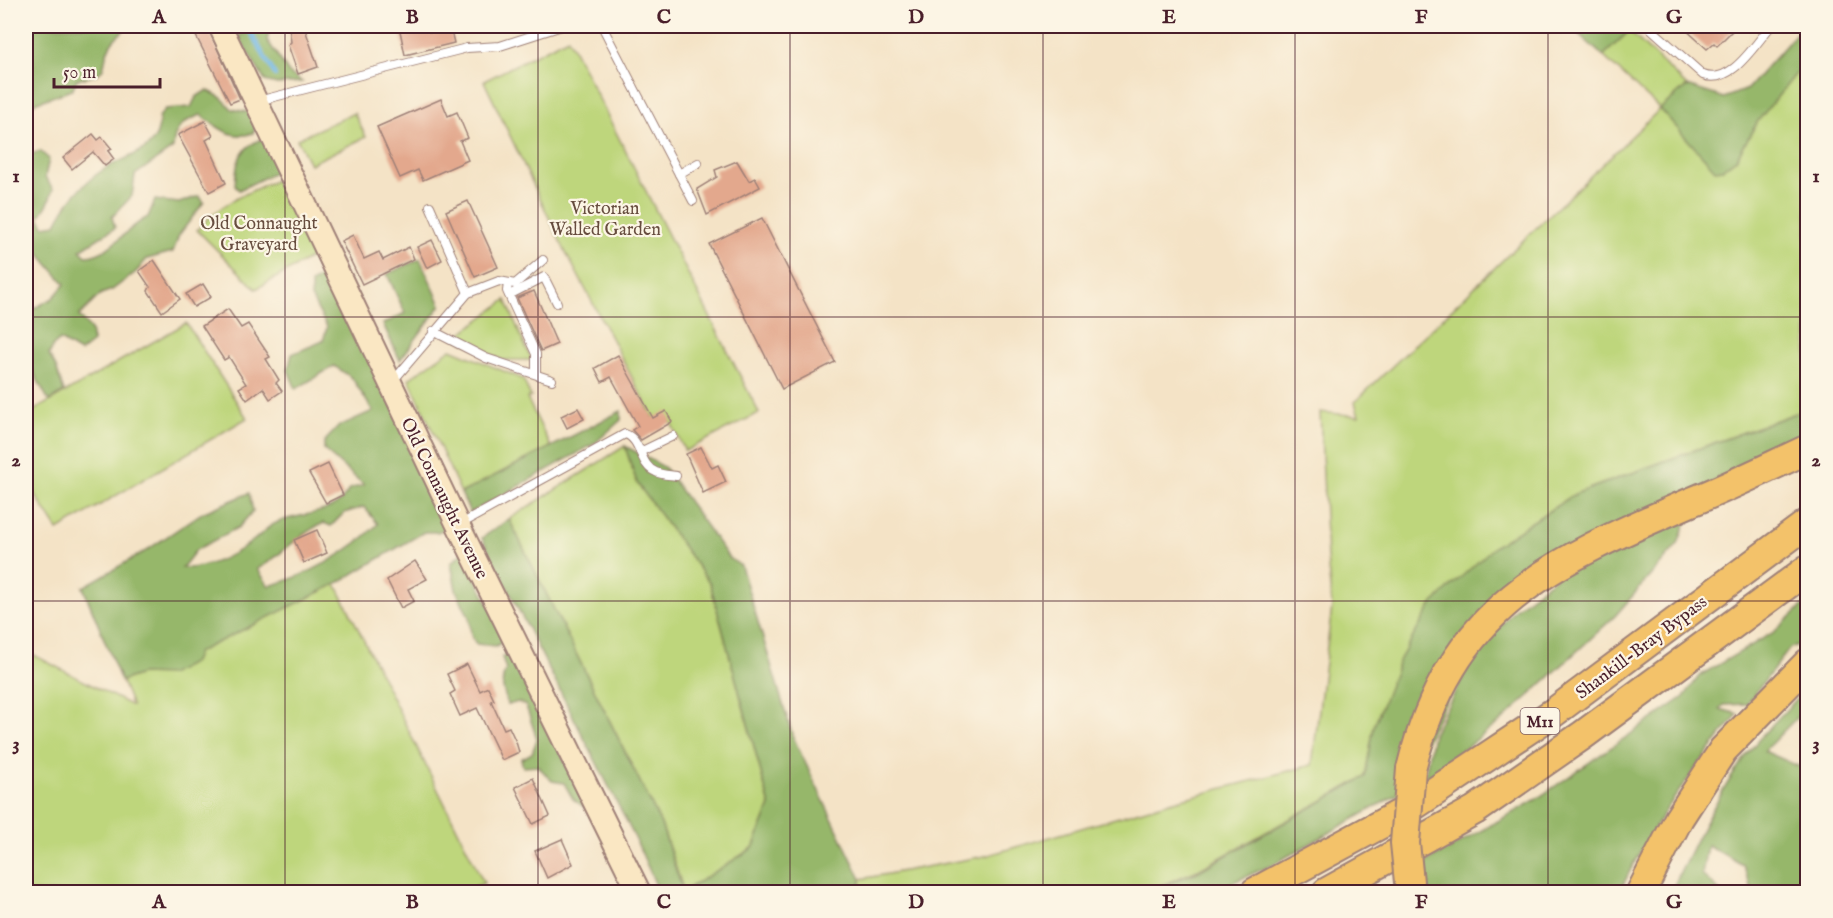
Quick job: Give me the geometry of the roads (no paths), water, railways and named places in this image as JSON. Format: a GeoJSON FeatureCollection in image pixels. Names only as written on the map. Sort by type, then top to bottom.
{"type":"FeatureCollection","features":[{"type":"Feature","properties":{"kind":"highway"},"geometry":{"type":"LineString","coordinates":[[1410,892],[1405,843],[1412,769],[1419,739],[1440,687],[1474,635],[1500,608],[1540,576],[1608,537],[1694,501],[1808,448]]}},
{"type":"Feature","properties":{"kind":"highway","name":"Shankill-Bray Bypass"},"geometry":{"type":"LineString","coordinates":[[1255,892],[1407,810],[1524,732],[1808,523]]}},
{"type":"Feature","properties":{"kind":"highway","name":"Shankill-Bray Bypass"},"geometry":{"type":"LineString","coordinates":[[1327,892],[1476,810],[1583,735],[1808,569]]}},
{"type":"Feature","properties":{"kind":"highway"},"geometry":{"type":"LineString","coordinates":[[1641,892],[1679,818],[1723,750],[1808,663]]}},
{"type":"Feature","properties":{"kind":"street","name":"Old Connaught Avenue"},"geometry":{"type":"LineString","coordinates":[[220,26],[390,385],[639,892]]}},
{"type":"Feature","properties":{"kind":"lane"},"geometry":{"type":"LineString","coordinates":[[256,101],[467,48],[500,46],[562,26]]}},
{"type":"Feature","properties":{"kind":"lane"},"geometry":{"type":"LineString","coordinates":[[602,26],[693,201]]}},
{"type":"Feature","properties":{"kind":"lane"},"geometry":{"type":"LineString","coordinates":[[1648,26],[1702,75],[1712,79],[1728,74],[1771,26]]}},
{"type":"Feature","properties":{"kind":"lane"},"geometry":{"type":"LineString","coordinates":[[679,174],[698,163]]}},
{"type":"Feature","properties":{"kind":"lane"},"geometry":{"type":"LineString","coordinates":[[430,206],[468,293]]}},
{"type":"Feature","properties":{"kind":"lane"},"geometry":{"type":"LineString","coordinates":[[390,385],[433,331],[468,293],[499,281],[515,284],[543,260]]}},
{"type":"Feature","properties":{"kind":"lane"},"geometry":{"type":"LineString","coordinates":[[509,295],[544,277],[557,303]]}},
{"type":"Feature","properties":{"kind":"lane"},"geometry":{"type":"LineString","coordinates":[[508,283],[509,295],[537,354],[536,374]]}},
{"type":"Feature","properties":{"kind":"lane"},"geometry":{"type":"LineString","coordinates":[[433,331],[486,358],[552,380]]}},
{"type":"Feature","properties":{"kind":"lane"},"geometry":{"type":"LineString","coordinates":[[458,525],[625,434],[630,435],[646,465],[655,472],[676,476]]}},
{"type":"Feature","properties":{"kind":"lane"},"geometry":{"type":"LineString","coordinates":[[640,452],[673,436]]}},
{"type":"Feature","properties":{"kind":"waterway"},"geometry":{"type":"LineString","coordinates":[[247,26],[275,75]]}},
{"type":"Feature","properties":{"kind":"park label","name":"Victorian Walled Garden"},"geometry":{"type":"Point","coordinates":[605,218]}},
{"type":"Feature","properties":{"kind":"park label","name":"Old Connaught Graveyard"},"geometry":{"type":"Point","coordinates":[259,233]}}]}
